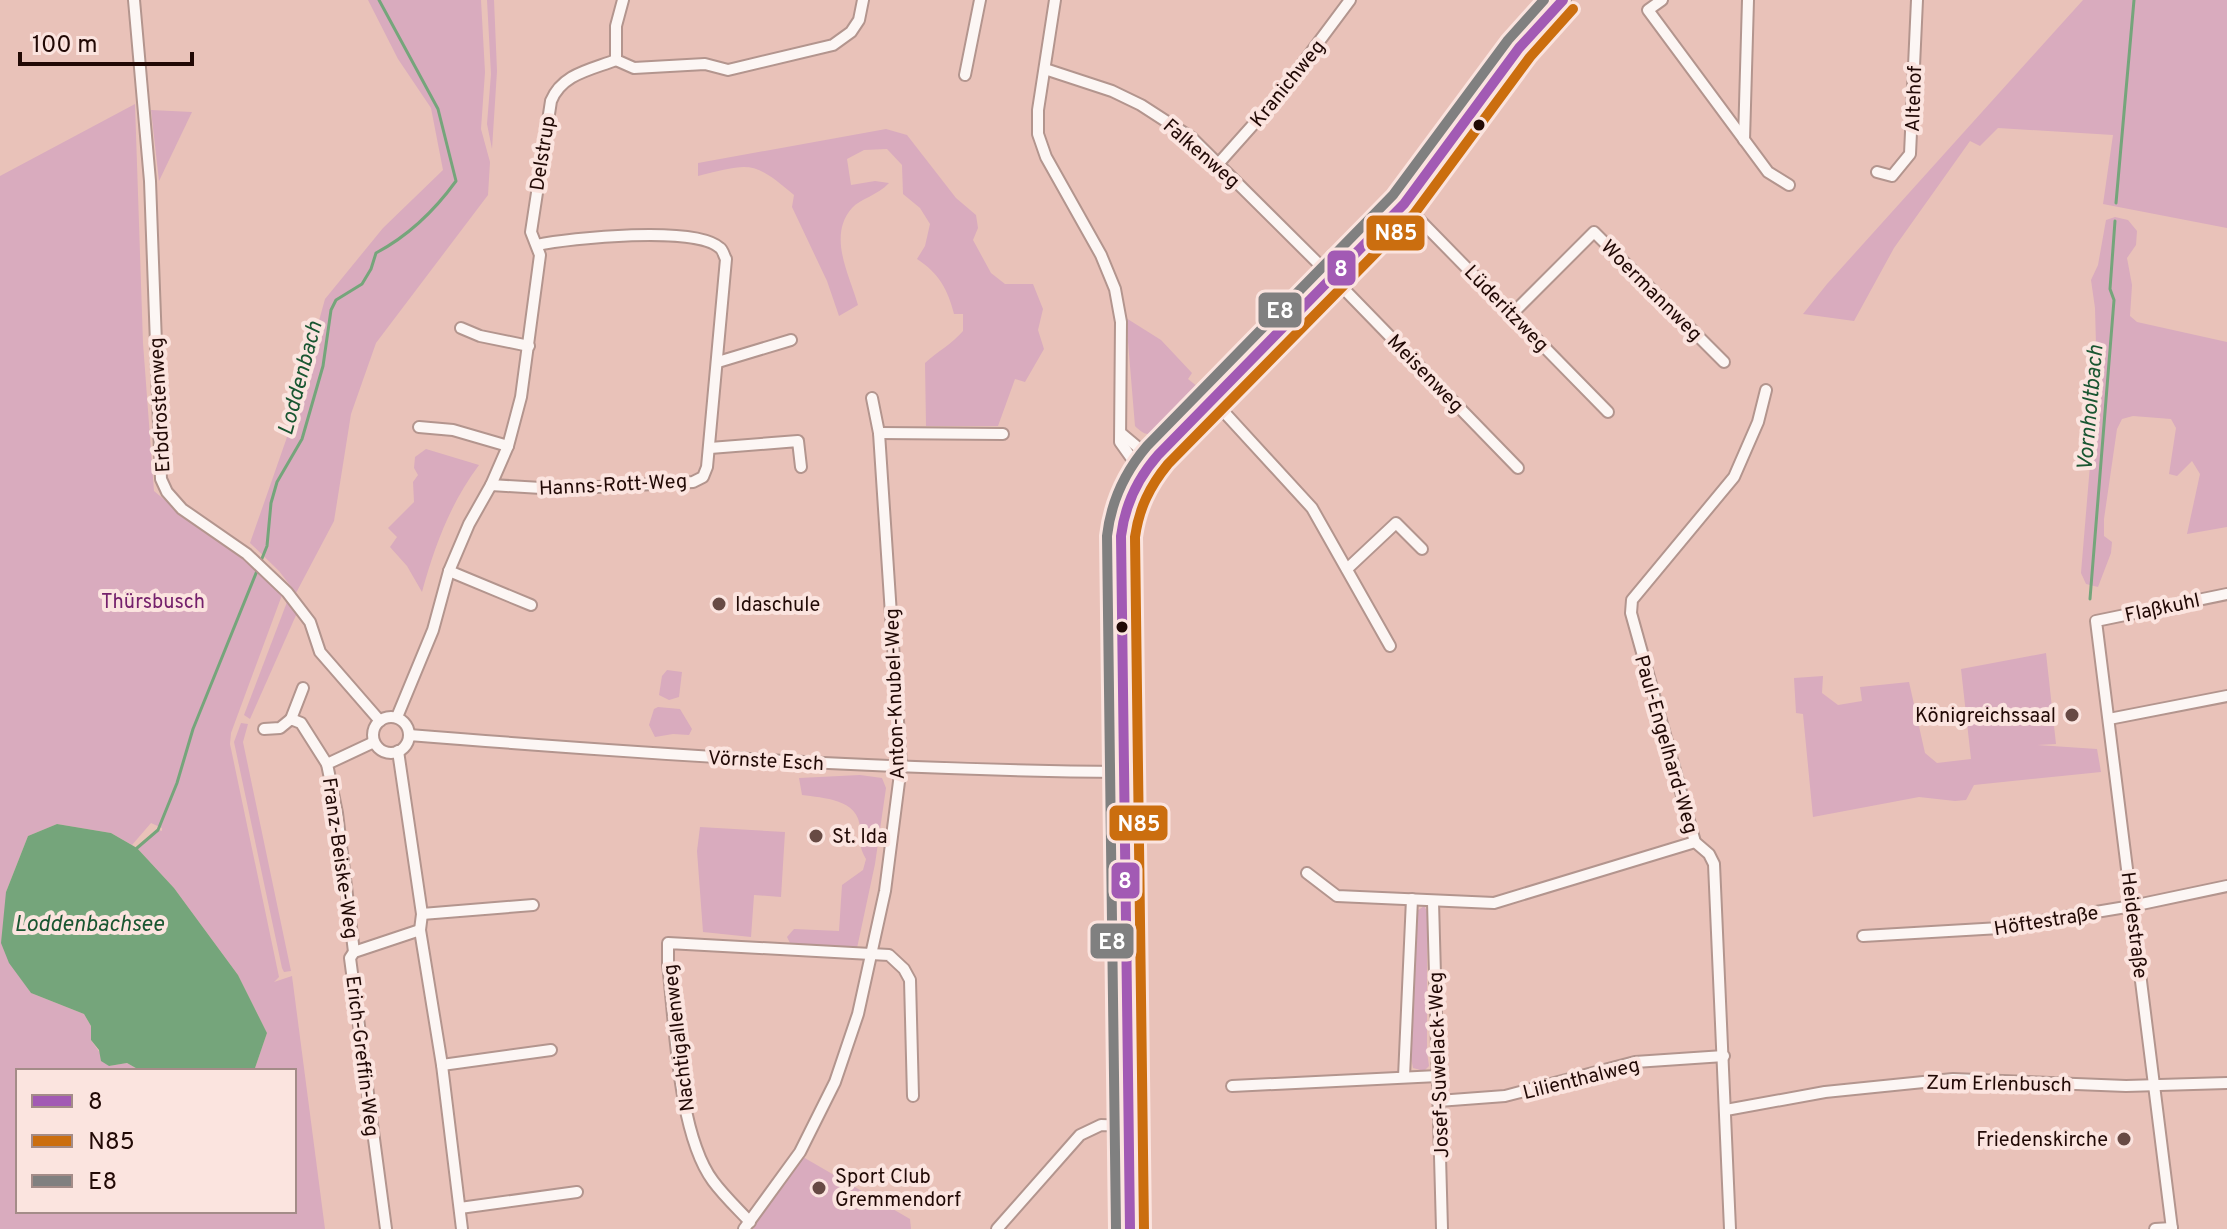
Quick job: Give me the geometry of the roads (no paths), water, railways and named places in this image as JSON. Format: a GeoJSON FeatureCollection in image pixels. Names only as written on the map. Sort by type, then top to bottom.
{"type":"FeatureCollection","features":[{"type":"Feature","properties":{"kind":"street","name":"Erbdrostenweg"},"geometry":{"type":"LineString","coordinates":[[134,0],[150,181],[161,479],[167,492],[182,509],[247,554],[287,592],[310,622],[320,652],[380,721]]}},
{"type":"Feature","properties":{"kind":"street"},"geometry":{"type":"LineString","coordinates":[[623,0],[616,26],[616,60],[634,68],[705,64],[728,70],[833,45],[851,32],[864,8],[863,0]]}},
{"type":"Feature","properties":{"kind":"street"},"geometry":{"type":"LineString","coordinates":[[965,75],[980,0]]}},
{"type":"Feature","properties":{"kind":"street"},"geometry":{"type":"LineString","coordinates":[[1055,0],[1038,110],[1038,134],[1046,157],[1101,255],[1115,289],[1121,322],[1120,442],[1142,473]]}},
{"type":"Feature","properties":{"kind":"street","name":"Kranichweg"},"geometry":{"type":"LineString","coordinates":[[1219,163],[1277,98],[1350,0]]}},
{"type":"Feature","properties":{"kind":"street"},"geometry":{"type":"LineString","coordinates":[[1662,0],[1648,10],[1768,172],[1789,185]]}},
{"type":"Feature","properties":{"kind":"street"},"geometry":{"type":"LineString","coordinates":[[1744,140],[1748,0]]}},
{"type":"Feature","properties":{"kind":"street","name":"Altehof"},"geometry":{"type":"LineString","coordinates":[[1877,172],[1892,176],[1910,154],[1917,0]]}},
{"type":"Feature","properties":{"kind":"street"},"geometry":{"type":"LineString","coordinates":[[1130,1229],[1121,536],[1127,505],[1142,473],[1153,460],[1404,204],[1519,48],[1557,2]]}},
{"type":"Feature","properties":{"kind":"street","name":"Delstrup"},"geometry":{"type":"LineString","coordinates":[[397,717],[433,630],[449,571],[508,446],[521,397],[540,255],[531,232],[551,101],[556,87],[567,78],[616,60]]}},
{"type":"Feature","properties":{"kind":"street","name":"Falkenweg"},"geometry":{"type":"LineString","coordinates":[[1045,69],[1082,80],[1141,105],[1192,138],[1332,278]]}},
{"type":"Feature","properties":{"kind":"street","name":"Lüderitzweg"},"geometry":{"type":"LineString","coordinates":[[1404,204],[1608,412]]}},
{"type":"Feature","properties":{"kind":"street","name":"Woermannweg"},"geometry":{"type":"LineString","coordinates":[[1512,314],[1594,232],[1724,362]]}},
{"type":"Feature","properties":{"kind":"street","name":"Hanns-Rott-Weg"},"geometry":{"type":"LineString","coordinates":[[491,485],[558,489],[693,482],[703,477],[710,448],[726,259],[722,249],[711,243],[676,236],[614,235],[537,245]]}},
{"type":"Feature","properties":{"kind":"street","name":"Meisenweg"},"geometry":{"type":"LineString","coordinates":[[1332,278],[1518,468]]}},
{"type":"Feature","properties":{"kind":"street"},"geometry":{"type":"LineString","coordinates":[[461,328],[480,336],[529,346]]}},
{"type":"Feature","properties":{"kind":"street"},"geometry":{"type":"LineString","coordinates":[[718,362],[791,340]]}},
{"type":"Feature","properties":{"kind":"street","name":"Paul-Engelhard-Weg"},"geometry":{"type":"LineString","coordinates":[[1730,1229],[1714,864],[1709,854],[1695,842],[1631,613],[1632,600],[1734,477],[1758,422],[1766,390]]}},
{"type":"Feature","properties":{"kind":"street","name":"Anton-Knubel-Weg"},"geometry":{"type":"LineString","coordinates":[[747,1226],[800,1152],[835,1082],[858,1014],[885,891],[901,766],[879,433],[872,398]]}},
{"type":"Feature","properties":{"kind":"street"},"geometry":{"type":"LineString","coordinates":[[1213,400],[1312,508],[1390,646]]}},
{"type":"Feature","properties":{"kind":"street"},"geometry":{"type":"LineString","coordinates":[[419,427],[453,430],[508,446]]}},
{"type":"Feature","properties":{"kind":"street"},"geometry":{"type":"LineString","coordinates":[[879,433],[1003,434]]}},
{"type":"Feature","properties":{"kind":"street"},"geometry":{"type":"LineString","coordinates":[[1122,434],[1153,460]]}},
{"type":"Feature","properties":{"kind":"street"},"geometry":{"type":"LineString","coordinates":[[710,448],[798,441],[801,467]]}},
{"type":"Feature","properties":{"kind":"street"},"geometry":{"type":"LineString","coordinates":[[1347,569],[1396,523],[1422,549]]}},
{"type":"Feature","properties":{"kind":"street"},"geometry":{"type":"LineString","coordinates":[[449,571],[531,605]]}},
{"type":"Feature","properties":{"kind":"street","name":"Flaßkuhl"},"geometry":{"type":"LineString","coordinates":[[2096,621],[2227,594]]}},
{"type":"Feature","properties":{"kind":"street","name":"Heidestraße"},"geometry":{"type":"LineString","coordinates":[[2096,621],[2172,1228]]}},
{"type":"Feature","properties":{"kind":"street"},"geometry":{"type":"LineString","coordinates":[[264,729],[280,728],[291,719],[303,688]]}},
{"type":"Feature","properties":{"kind":"street"},"geometry":{"type":"LineString","coordinates":[[2109,719],[2227,696]]}},
{"type":"Feature","properties":{"kind":"street"},"geometry":{"type":"LineString","coordinates":[[388,717],[397,717],[404,721],[409,735],[404,748],[384,751],[374,742],[375,727],[388,717]]}},
{"type":"Feature","properties":{"kind":"street","name":"Franz-Beiske-Weg"},"geometry":{"type":"LineString","coordinates":[[291,719],[301,723],[327,764],[337,813],[354,952]]}},
{"type":"Feature","properties":{"kind":"street","name":"Vörnste Esch"},"geometry":{"type":"LineString","coordinates":[[409,735],[630,753],[901,766],[1124,772]]}},
{"type":"Feature","properties":{"kind":"street","name":"Franz-Beiske-Weg"},"geometry":{"type":"LineString","coordinates":[[327,764],[374,742]]}},
{"type":"Feature","properties":{"kind":"street"},"geometry":{"type":"LineString","coordinates":[[398,751],[422,914],[420,930],[442,1065],[460,1229]]}},
{"type":"Feature","properties":{"kind":"street"},"geometry":{"type":"LineString","coordinates":[[1307,873],[1337,896],[1494,903],[1695,842]]}},
{"type":"Feature","properties":{"kind":"street","name":"Höftestraße"},"geometry":{"type":"LineString","coordinates":[[1863,936],[2000,928],[2227,886]]}},
{"type":"Feature","properties":{"kind":"street","name":"Josef-Suwelack-Weg"},"geometry":{"type":"LineString","coordinates":[[1404,1077],[1412,899]]}},
{"type":"Feature","properties":{"kind":"street","name":"Josef-Suwelack-Weg"},"geometry":{"type":"LineString","coordinates":[[1433,902],[1442,1229]]}},
{"type":"Feature","properties":{"kind":"street"},"geometry":{"type":"LineString","coordinates":[[422,914],[533,905]]}},
{"type":"Feature","properties":{"kind":"street","name":"Erich-Greffin-Weg"},"geometry":{"type":"LineString","coordinates":[[386,1229],[350,958],[354,952],[420,930]]}},
{"type":"Feature","properties":{"kind":"street","name":"Nachtigallenweg"},"geometry":{"type":"LineString","coordinates":[[747,1226],[711,1179],[696,1148],[687,1119],[668,943],[872,954]]}},
{"type":"Feature","properties":{"kind":"street"},"geometry":{"type":"LineString","coordinates":[[872,954],[889,955],[904,969],[910,980],[913,1096]]}},
{"type":"Feature","properties":{"kind":"street"},"geometry":{"type":"LineString","coordinates":[[442,1065],[551,1050]]}},
{"type":"Feature","properties":{"kind":"street","name":"Lilienthalweg"},"geometry":{"type":"LineString","coordinates":[[1438,1101],[1505,1096],[1635,1062],[1724,1056]]}},
{"type":"Feature","properties":{"kind":"street"},"geometry":{"type":"LineString","coordinates":[[1232,1086],[1438,1076]]}},
{"type":"Feature","properties":{"kind":"street","name":"Zum Erlenbusch"},"geometry":{"type":"LineString","coordinates":[[1726,1110],[1825,1092],[1953,1079],[2156,1086],[2227,1083]]}},
{"type":"Feature","properties":{"kind":"street"},"geometry":{"type":"LineString","coordinates":[[997,1229],[1080,1135],[1101,1125],[1128,1126]]}},
{"type":"Feature","properties":{"kind":"street"},"geometry":{"type":"LineString","coordinates":[[460,1208],[577,1192]]}},
{"type":"Feature","properties":{"kind":"street"},"geometry":{"type":"LineString","coordinates":[[2155,1229],[2172,1228]]}},
{"type":"Feature","properties":{"kind":"water","name":"Loddenbachsee"},"geometry":{"type":"Polygon","coordinates":[[[57,824],[111,833],[137,848],[174,888],[238,975],[267,1033],[255,1069],[138,1069],[127,1063],[109,1066],[101,1061],[99,1050],[91,1040],[91,1026],[84,1014],[31,993],[9,963],[1,943],[6,892],[28,836],[57,824]]]}},
{"type":"Feature","properties":{"kind":"waterway","name":"Loddenbach"},"geometry":{"type":"LineString","coordinates":[[137,848],[158,830],[177,783],[193,729],[267,546],[271,503],[277,482],[302,439],[323,366],[331,310],[336,300],[362,284],[376,253],[420,222],[456,181],[438,109],[379,0]]}},
{"type":"Feature","properties":{"kind":"waterway","name":"Vornholtbach"},"geometry":{"type":"LineString","coordinates":[[2116,203],[2134,0]]}},
{"type":"Feature","properties":{"kind":"waterway","name":"Vornholtbach"},"geometry":{"type":"LineString","coordinates":[[2090,599],[2114,300],[2110,289],[2115,221]]}},
{"type":"Feature","properties":{"kind":"place","name":"Idaschule"},"geometry":{"type":"Point","coordinates":[719,604]}},
{"type":"Feature","properties":{"kind":"place","name":"Königreichssaal"},"geometry":{"type":"Point","coordinates":[2072,715]}},
{"type":"Feature","properties":{"kind":"place","name":"St. Ida"},"geometry":{"type":"Point","coordinates":[816,836]}},
{"type":"Feature","properties":{"kind":"place","name":"Friedenskirche"},"geometry":{"type":"Point","coordinates":[2124,1139]}},
{"type":"Feature","properties":{"kind":"place","name":"Sport Club Gremmendorf"},"geometry":{"type":"Point","coordinates":[819,1188]}},
{"type":"Feature","properties":{"kind":"park label","name":"Thürsbusch"},"geometry":{"type":"Point","coordinates":[153,601]}}]}
